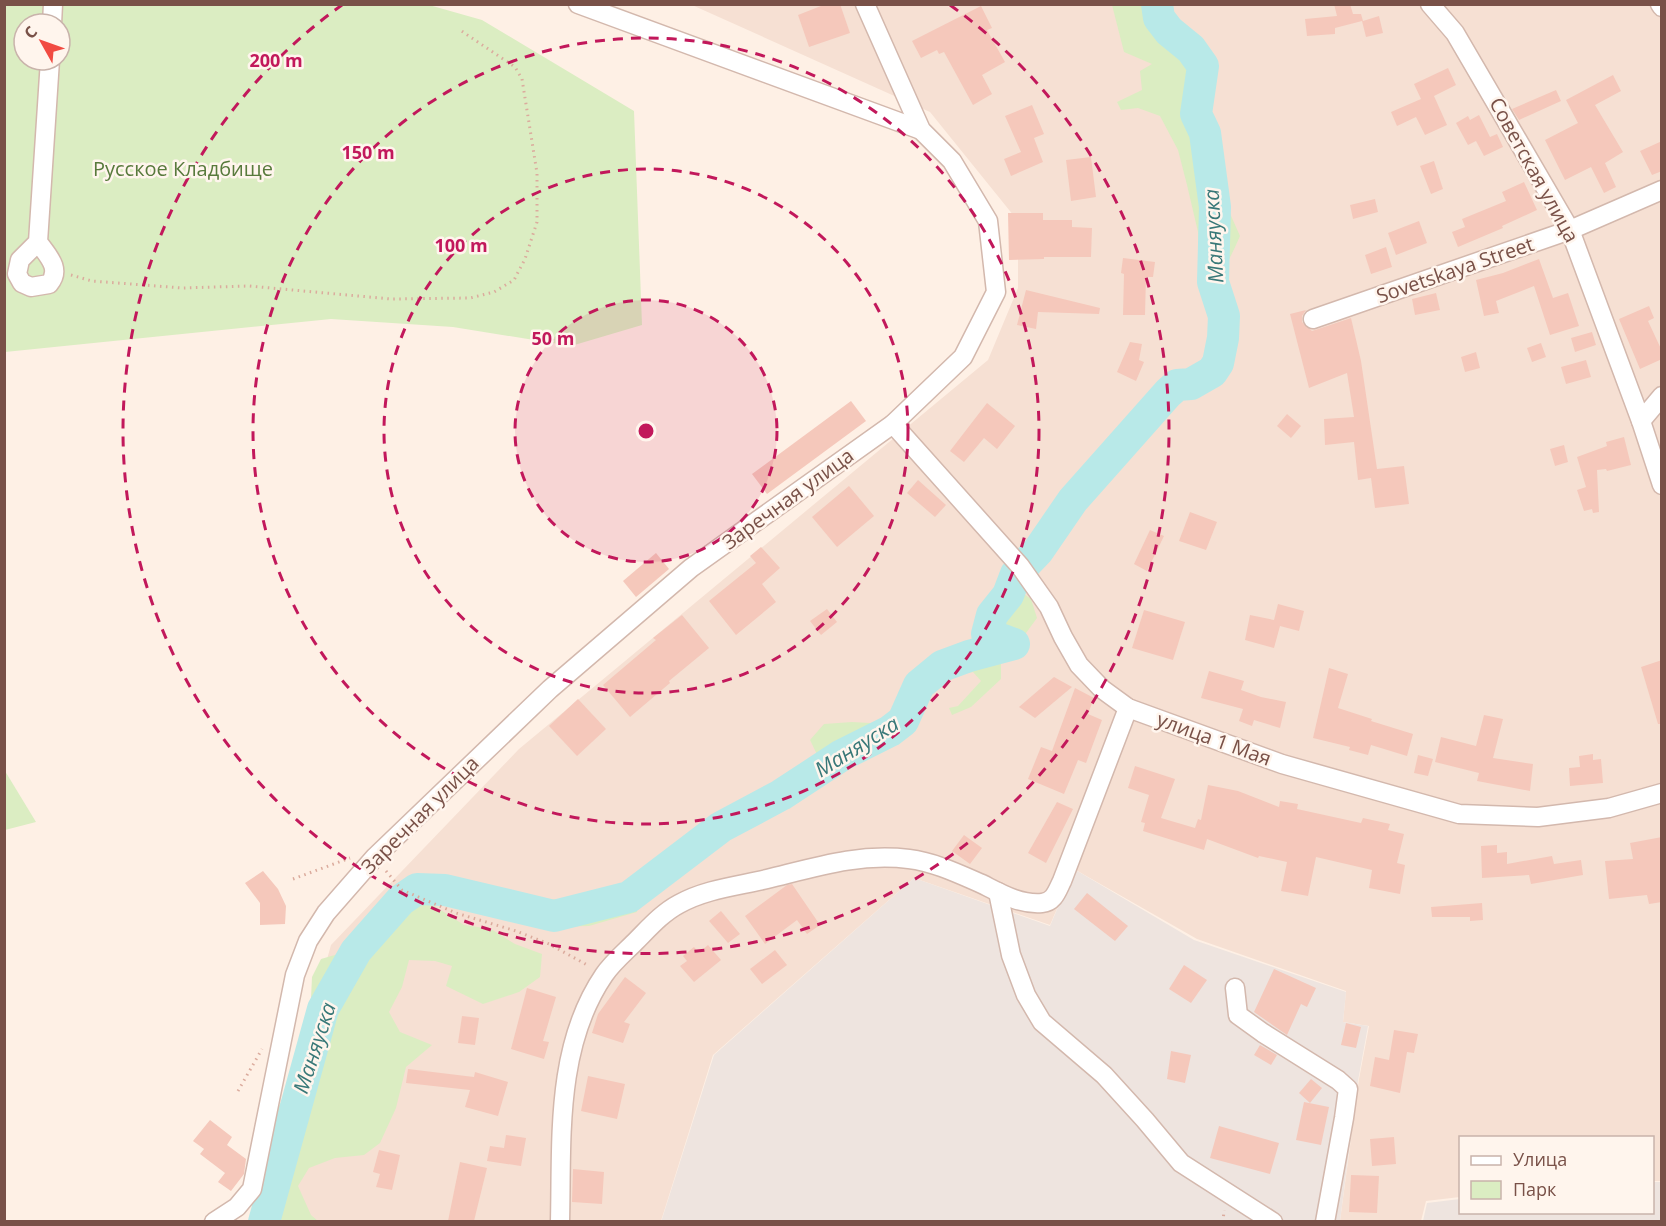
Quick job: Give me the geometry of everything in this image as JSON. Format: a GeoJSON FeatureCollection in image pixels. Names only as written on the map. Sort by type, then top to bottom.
{"type":"FeatureCollection","features":[{"type":"Feature","properties":{"kind":"street"},"geometry":{"type":"LineString","coordinates":[[578,4],[921,130]]}},
{"type":"Feature","properties":{"kind":"street","name":"Заречная улица"},"geometry":{"type":"LineString","coordinates":[[214,1221],[237,1207],[252,1188],[295,975],[308,941],[326,913],[375,857],[550,689],[691,568],[893,424],[963,357],[996,292],[988,221],[952,160],[921,130],[865,4]]}},
{"type":"Feature","properties":{"kind":"street","name":"Советская улица"},"geometry":{"type":"LineString","coordinates":[[1430,4],[1455,33],[1570,230],[1641,421],[1662,485]]}},
{"type":"Feature","properties":{"kind":"street"},"geometry":{"type":"LineString","coordinates":[[38,242],[20,260],[17,274],[22,283],[31,287],[49,284],[55,277],[55,269],[38,242],[49,72]]}},
{"type":"Feature","properties":{"kind":"street","name":"Sovetskaya Street"},"geometry":{"type":"LineString","coordinates":[[1313,319],[1570,230],[1662,190]]}},
{"type":"Feature","properties":{"kind":"street"},"geometry":{"type":"LineString","coordinates":[[1641,421],[1662,396]]}},
{"type":"Feature","properties":{"kind":"street","name":"улица 1 Мая"},"geometry":{"type":"LineString","coordinates":[[893,424],[1020,566],[1049,607],[1079,665],[1102,688],[1128,708],[1282,764],[1459,814],[1538,817],[1609,808],[1662,793]]}},
{"type":"Feature","properties":{"kind":"street"},"geometry":{"type":"LineString","coordinates":[[560,1221],[564,1088],[585,1008],[604,974],[657,920],[680,904],[716,890],[854,858],[883,856],[913,859],[958,873],[1013,899],[1042,903],[1050,901],[1055,896],[1128,708]]}},
{"type":"Feature","properties":{"kind":"street"},"geometry":{"type":"LineString","coordinates":[[998,892],[1011,955],[1026,995],[1042,1022],[1104,1075],[1180,1163],[1273,1221]]}},
{"type":"Feature","properties":{"kind":"street"},"geometry":{"type":"LineString","coordinates":[[1234,988],[1238,1015],[1263,1034],[1338,1080],[1348,1089],[1325,1221]]}},
{"type":"Feature","properties":{"kind":"path"},"geometry":{"type":"LineString","coordinates":[[55,269],[92,281],[182,288],[249,286],[391,299],[470,298],[494,292],[514,280],[525,259],[537,222],[537,173],[522,79],[514,67],[460,30]]}},
{"type":"Feature","properties":{"kind":"path"},"geometry":{"type":"LineString","coordinates":[[292,879],[363,855],[375,857],[402,890],[456,913],[516,931],[549,944],[604,974]]}},
{"type":"Feature","properties":{"kind":"path"},"geometry":{"type":"LineString","coordinates":[[238,1091],[262,1048],[283,1035]]}},
{"type":"Feature","properties":{"kind":"shaded area"},"geometry":{"type":"Polygon","coordinates":[[[692,5],[1661,5],[1661,1181],[1654,1181],[1654,1136],[1459,1136],[1459,1197],[1426,1201],[1421,1221],[1340,1221],[1359,1079],[1369,1026],[1343,1022],[1346,991],[1197,939],[1074,869],[1050,925],[914,878],[713,1055],[661,1221],[275,1222],[256,1212],[331,945],[519,749],[988,360],[1018,288],[1018,221],[930,112],[692,5]]]}},
{"type":"Feature","properties":{"kind":"shaded area"},"geometry":{"type":"Polygon","coordinates":[[[1074,869],[1194,940],[1346,992],[1343,1022],[1368,1026],[1358,1081],[1340,1221],[661,1222],[714,1055],[914,878],[1050,926],[1074,869]]]}},
{"type":"Feature","properties":{"kind":"shaded area"},"geometry":{"type":"Polygon","coordinates":[[[1654,1182],[1661,1182],[1661,1221],[1423,1221],[1427,1203],[1459,1199],[1459,1214],[1654,1214],[1654,1182]]]}},
{"type":"Feature","properties":{"kind":"green space","name":"Русское Кладбище"},"geometry":{"type":"Polygon","coordinates":[[[5,5],[429,5],[482,20],[634,111],[642,325],[571,346],[453,327],[331,319],[5,352],[5,5]]]}},
{"type":"Feature","properties":{"kind":"green space"},"geometry":{"type":"Polygon","coordinates":[[[1112,5],[1158,5],[1195,58],[1228,209],[1240,236],[1230,258],[1220,272],[1208,282],[1201,284],[1198,271],[1198,232],[1178,150],[1160,116],[1138,108],[1121,110],[1117,102],[1142,90],[1140,71],[1152,64],[1124,52],[1112,5]]]}},
{"type":"Feature","properties":{"kind":"green space"},"geometry":{"type":"Polygon","coordinates":[[[1020,591],[1031,599],[1037,618],[1018,644],[1001,659],[1001,679],[971,707],[952,715],[949,708],[958,706],[981,681],[973,672],[952,673],[977,658],[998,650],[1004,638],[990,639],[993,623],[1020,591]]]}},
{"type":"Feature","properties":{"kind":"green space"},"geometry":{"type":"Polygon","coordinates":[[[870,723],[877,743],[854,763],[826,773],[810,740],[824,724],[870,723]]]}},
{"type":"Feature","properties":{"kind":"green space"},"geometry":{"type":"Polygon","coordinates":[[[5,771],[36,822],[5,830],[5,771]]]}},
{"type":"Feature","properties":{"kind":"green space"},"geometry":{"type":"Polygon","coordinates":[[[432,885],[470,885],[505,900],[602,899],[638,895],[637,912],[589,926],[548,927],[430,903],[464,925],[491,929],[515,944],[542,954],[540,977],[519,992],[483,1004],[446,986],[452,966],[435,961],[409,960],[402,987],[389,1012],[400,1032],[432,1045],[406,1067],[396,1108],[380,1143],[364,1155],[335,1158],[309,1168],[298,1186],[311,1215],[318,1221],[252,1222],[264,1205],[269,1136],[275,1115],[309,1042],[312,977],[321,959],[352,950],[384,912],[432,885]]]}},
{"type":"Feature","properties":{"kind":"building"},"geometry":{"type":"Polygon","coordinates":[[[826,4],[840,4],[850,33],[809,47],[798,15],[826,4]]]}},
{"type":"Feature","properties":{"kind":"building"},"geometry":{"type":"Polygon","coordinates":[[[1334,4],[1350,4],[1353,14],[1361,14],[1363,21],[1379,16],[1383,33],[1366,37],[1362,21],[1335,28],[1335,34],[1307,36],[1305,19],[1337,16],[1334,4]]]}},
{"type":"Feature","properties":{"kind":"building"},"geometry":{"type":"Polygon","coordinates":[[[981,6],[992,28],[987,30],[1005,62],[982,75],[992,94],[973,105],[944,52],[939,54],[937,50],[921,58],[912,41],[981,6]]]}},
{"type":"Feature","properties":{"kind":"building"},"geometry":{"type":"Polygon","coordinates":[[[1448,68],[1456,85],[1434,96],[1447,125],[1425,135],[1416,117],[1397,126],[1391,112],[1421,99],[1414,84],[1448,68]]]}},
{"type":"Feature","properties":{"kind":"building"},"geometry":{"type":"Polygon","coordinates":[[[1613,75],[1621,91],[1595,105],[1623,152],[1605,163],[1616,187],[1604,193],[1591,167],[1565,180],[1545,140],[1578,123],[1566,100],[1613,75]]]}},
{"type":"Feature","properties":{"kind":"building"},"geometry":{"type":"Polygon","coordinates":[[[1556,90],[1561,101],[1519,120],[1512,109],[1556,90]]]}},
{"type":"Feature","properties":{"kind":"building"},"geometry":{"type":"Polygon","coordinates":[[[1032,105],[1044,134],[1034,138],[1043,162],[1011,176],[1004,159],[1021,152],[1005,116],[1032,105]]]}},
{"type":"Feature","properties":{"kind":"building"},"geometry":{"type":"Polygon","coordinates":[[[1479,115],[1490,137],[1497,134],[1503,147],[1484,156],[1476,141],[1468,145],[1456,123],[1468,116],[1470,120],[1479,115]]]}},
{"type":"Feature","properties":{"kind":"building"},"geometry":{"type":"Polygon","coordinates":[[[1662,141],[1662,171],[1652,175],[1640,151],[1662,141]]]}},
{"type":"Feature","properties":{"kind":"building"},"geometry":{"type":"Polygon","coordinates":[[[1091,157],[1096,197],[1071,201],[1066,160],[1091,157]]]}},
{"type":"Feature","properties":{"kind":"building"},"geometry":{"type":"Polygon","coordinates":[[[1434,161],[1443,189],[1431,194],[1420,166],[1434,161]]]}},
{"type":"Feature","properties":{"kind":"building"},"geometry":{"type":"Polygon","coordinates":[[[1524,182],[1537,210],[1502,226],[1503,228],[1458,247],[1452,232],[1465,227],[1462,219],[1506,201],[1502,192],[1524,182]]]}},
{"type":"Feature","properties":{"kind":"building"},"geometry":{"type":"Polygon","coordinates":[[[1375,199],[1378,212],[1353,219],[1350,205],[1375,199]]]}},
{"type":"Feature","properties":{"kind":"building"},"geometry":{"type":"Polygon","coordinates":[[[1008,213],[1043,213],[1043,220],[1072,220],[1072,227],[1092,228],[1091,257],[1009,260],[1008,213]]]}},
{"type":"Feature","properties":{"kind":"building"},"geometry":{"type":"Polygon","coordinates":[[[1419,221],[1427,243],[1396,255],[1388,233],[1419,221]]]}},
{"type":"Feature","properties":{"kind":"building"},"geometry":{"type":"Polygon","coordinates":[[[1386,247],[1392,267],[1371,274],[1365,255],[1386,247]]]}},
{"type":"Feature","properties":{"kind":"building"},"geometry":{"type":"Polygon","coordinates":[[[1123,258],[1155,262],[1153,277],[1146,277],[1145,315],[1123,315],[1124,274],[1121,273],[1123,258]]]}},
{"type":"Feature","properties":{"kind":"building"},"geometry":{"type":"Polygon","coordinates":[[[1539,259],[1553,298],[1568,293],[1579,326],[1550,335],[1534,286],[1496,301],[1499,313],[1484,316],[1476,280],[1503,273],[1539,259]]]}},
{"type":"Feature","properties":{"kind":"building"},"geometry":{"type":"Polygon","coordinates":[[[1026,290],[1100,308],[1099,314],[1038,312],[1036,329],[1017,325],[1026,290]]]}},
{"type":"Feature","properties":{"kind":"building"},"geometry":{"type":"Polygon","coordinates":[[[1436,293],[1440,310],[1415,315],[1412,299],[1436,293]]]}},
{"type":"Feature","properties":{"kind":"building"},"geometry":{"type":"Polygon","coordinates":[[[1649,306],[1654,318],[1648,321],[1662,351],[1662,359],[1640,369],[1619,319],[1649,306]]]}},
{"type":"Feature","properties":{"kind":"building"},"geometry":{"type":"Polygon","coordinates":[[[1306,310],[1302,316],[1302,322],[1312,331],[1351,318],[1361,361],[1377,469],[1404,466],[1409,504],[1375,508],[1371,478],[1358,480],[1354,442],[1325,445],[1324,419],[1354,417],[1347,373],[1309,388],[1290,314],[1306,310]]]}},
{"type":"Feature","properties":{"kind":"building"},"geometry":{"type":"Polygon","coordinates":[[[1592,332],[1596,345],[1575,352],[1571,338],[1592,332]]]}},
{"type":"Feature","properties":{"kind":"building"},"geometry":{"type":"Polygon","coordinates":[[[1130,342],[1142,344],[1139,360],[1144,362],[1136,381],[1117,372],[1130,342]]]}},
{"type":"Feature","properties":{"kind":"building"},"geometry":{"type":"Polygon","coordinates":[[[1541,343],[1546,357],[1532,362],[1527,348],[1541,343]]]}},
{"type":"Feature","properties":{"kind":"building"},"geometry":{"type":"Polygon","coordinates":[[[1476,352],[1480,368],[1465,372],[1461,357],[1476,352]]]}},
{"type":"Feature","properties":{"kind":"building"},"geometry":{"type":"Polygon","coordinates":[[[1586,360],[1591,377],[1566,384],[1561,367],[1586,360]]]}},
{"type":"Feature","properties":{"kind":"building"},"geometry":{"type":"Polygon","coordinates":[[[851,401],[866,421],[767,494],[752,474],[851,401]]]}},
{"type":"Feature","properties":{"kind":"building"},"geometry":{"type":"Polygon","coordinates":[[[987,403],[1015,426],[997,449],[984,438],[964,462],[950,451],[987,403]]]}},
{"type":"Feature","properties":{"kind":"building"},"geometry":{"type":"Polygon","coordinates":[[[1287,414],[1301,426],[1291,438],[1277,426],[1287,414]]]}},
{"type":"Feature","properties":{"kind":"building"},"geometry":{"type":"Polygon","coordinates":[[[1624,437],[1631,465],[1607,471],[1606,469],[1597,470],[1599,512],[1593,513],[1592,509],[1584,511],[1577,490],[1586,487],[1577,457],[1607,446],[1606,442],[1624,437]]]}},
{"type":"Feature","properties":{"kind":"building"},"geometry":{"type":"Polygon","coordinates":[[[1564,445],[1568,462],[1555,466],[1550,449],[1564,445]]]}},
{"type":"Feature","properties":{"kind":"building"},"geometry":{"type":"Polygon","coordinates":[[[918,480],[946,505],[935,517],[907,493],[918,480]]]}},
{"type":"Feature","properties":{"kind":"building"},"geometry":{"type":"Polygon","coordinates":[[[849,486],[874,516],[837,547],[812,517],[849,486]]]}},
{"type":"Feature","properties":{"kind":"building"},"geometry":{"type":"Polygon","coordinates":[[[1190,512],[1217,522],[1206,550],[1179,541],[1190,512]]]}},
{"type":"Feature","properties":{"kind":"building"},"geometry":{"type":"Polygon","coordinates":[[[1150,530],[1164,536],[1147,571],[1134,564],[1150,530]]]}},
{"type":"Feature","properties":{"kind":"building"},"geometry":{"type":"Polygon","coordinates":[[[761,547],[780,568],[762,584],[776,602],[736,635],[709,601],[756,563],[750,556],[761,547]]]}},
{"type":"Feature","properties":{"kind":"building"},"geometry":{"type":"Polygon","coordinates":[[[656,553],[669,569],[636,597],[623,581],[656,553]]]}},
{"type":"Feature","properties":{"kind":"building"},"geometry":{"type":"Polygon","coordinates":[[[1278,604],[1304,611],[1299,631],[1280,626],[1274,648],[1245,640],[1250,615],[1274,620],[1278,604]]]}},
{"type":"Feature","properties":{"kind":"building"},"geometry":{"type":"Polygon","coordinates":[[[827,609],[837,622],[821,635],[810,621],[827,609]]]}},
{"type":"Feature","properties":{"kind":"building"},"geometry":{"type":"Polygon","coordinates":[[[1144,610],[1185,622],[1173,660],[1132,648],[1144,610]]]}},
{"type":"Feature","properties":{"kind":"building"},"geometry":{"type":"Polygon","coordinates":[[[682,615],[709,648],[630,717],[603,685],[656,640],[653,638],[682,615]]]}},
{"type":"Feature","properties":{"kind":"building"},"geometry":{"type":"Polygon","coordinates":[[[1662,660],[1662,724],[1658,724],[1641,667],[1662,660]]]}},
{"type":"Feature","properties":{"kind":"building"},"geometry":{"type":"Polygon","coordinates":[[[1329,668],[1348,674],[1338,708],[1413,734],[1407,756],[1371,745],[1368,755],[1349,750],[1350,747],[1313,738],[1329,668]]]}},
{"type":"Feature","properties":{"kind":"building"},"geometry":{"type":"Polygon","coordinates":[[[1209,671],[1244,681],[1241,690],[1286,702],[1280,728],[1254,720],[1252,726],[1239,721],[1243,709],[1201,698],[1209,671]]]}},
{"type":"Feature","properties":{"kind":"building"},"geometry":{"type":"Polygon","coordinates":[[[1054,677],[1072,687],[1035,718],[1019,707],[1054,677]]]}},
{"type":"Feature","properties":{"kind":"building"},"geometry":{"type":"Polygon","coordinates":[[[1075,688],[1094,698],[1088,714],[1102,720],[1086,763],[1078,760],[1064,794],[1028,779],[1041,747],[1052,751],[1075,688]]]}},
{"type":"Feature","properties":{"kind":"building"},"geometry":{"type":"Polygon","coordinates":[[[578,699],[606,729],[577,756],[549,726],[578,699]]]}},
{"type":"Feature","properties":{"kind":"building"},"geometry":{"type":"Polygon","coordinates":[[[1484,715],[1503,719],[1493,758],[1533,764],[1530,791],[1477,781],[1479,773],[1435,762],[1441,737],[1476,746],[1484,715]]]}},
{"type":"Feature","properties":{"kind":"building"},"geometry":{"type":"Polygon","coordinates":[[[1593,754],[1593,760],[1601,759],[1603,783],[1570,786],[1569,768],[1580,767],[1579,756],[1593,754]]]}},
{"type":"Feature","properties":{"kind":"building"},"geometry":{"type":"Polygon","coordinates":[[[1418,755],[1433,759],[1428,776],[1414,773],[1418,755]]]}},
{"type":"Feature","properties":{"kind":"building"},"geometry":{"type":"Polygon","coordinates":[[[1135,766],[1175,779],[1161,818],[1195,828],[1198,819],[1201,820],[1208,785],[1238,791],[1279,807],[1280,801],[1298,804],[1297,809],[1361,823],[1363,818],[1390,824],[1388,830],[1404,834],[1397,863],[1405,865],[1400,894],[1369,888],[1372,870],[1316,857],[1308,896],[1281,891],[1287,862],[1259,856],[1258,858],[1207,839],[1204,850],[1143,831],[1145,823],[1141,822],[1149,795],[1128,788],[1135,766]]]}},
{"type":"Feature","properties":{"kind":"building"},"geometry":{"type":"Polygon","coordinates":[[[1057,802],[1073,809],[1046,863],[1028,853],[1057,802]]]}},
{"type":"Feature","properties":{"kind":"building"},"geometry":{"type":"Polygon","coordinates":[[[964,835],[982,848],[970,864],[952,851],[964,835]]]}},
{"type":"Feature","properties":{"kind":"building"},"geometry":{"type":"Polygon","coordinates":[[[1662,837],[1662,902],[1649,904],[1647,895],[1609,899],[1605,861],[1633,859],[1630,843],[1662,837]]]}},
{"type":"Feature","properties":{"kind":"building"},"geometry":{"type":"Polygon","coordinates":[[[1497,845],[1497,853],[1507,852],[1507,864],[1552,856],[1554,864],[1581,860],[1583,875],[1531,884],[1529,875],[1482,878],[1481,846],[1497,845]]]}},
{"type":"Feature","properties":{"kind":"building"},"geometry":{"type":"Polygon","coordinates":[[[263,871],[278,889],[286,906],[285,924],[260,925],[260,903],[245,883],[263,871]]]}},
{"type":"Feature","properties":{"kind":"building"},"geometry":{"type":"Polygon","coordinates":[[[792,884],[820,925],[807,934],[797,920],[765,944],[745,916],[787,885],[792,884]]]}},
{"type":"Feature","properties":{"kind":"building"},"geometry":{"type":"Polygon","coordinates":[[[1087,893],[1128,926],[1115,941],[1074,909],[1087,893]]]}},
{"type":"Feature","properties":{"kind":"building"},"geometry":{"type":"Polygon","coordinates":[[[1482,903],[1483,920],[1470,921],[1470,917],[1432,917],[1431,907],[1482,903]]]}},
{"type":"Feature","properties":{"kind":"building"},"geometry":{"type":"Polygon","coordinates":[[[721,911],[740,934],[728,943],[709,921],[721,911]]]}},
{"type":"Feature","properties":{"kind":"building"},"geometry":{"type":"Polygon","coordinates":[[[708,945],[721,960],[694,982],[680,966],[687,961],[683,956],[694,947],[699,953],[708,945]]]}},
{"type":"Feature","properties":{"kind":"building"},"geometry":{"type":"Polygon","coordinates":[[[775,950],[787,965],[762,984],[750,969],[775,950]]]}},
{"type":"Feature","properties":{"kind":"building"},"geometry":{"type":"Polygon","coordinates":[[[1184,965],[1207,980],[1191,1003],[1169,989],[1184,965]]]}},
{"type":"Feature","properties":{"kind":"building"},"geometry":{"type":"Polygon","coordinates":[[[1274,969],[1316,988],[1307,1007],[1301,1004],[1287,1035],[1254,1012],[1274,969]]]}},
{"type":"Feature","properties":{"kind":"building"},"geometry":{"type":"Polygon","coordinates":[[[625,977],[646,993],[624,1022],[630,1024],[623,1043],[592,1033],[598,1014],[625,977]]]}},
{"type":"Feature","properties":{"kind":"building"},"geometry":{"type":"Polygon","coordinates":[[[527,988],[556,997],[543,1041],[549,1042],[544,1059],[511,1049],[527,988]]]}},
{"type":"Feature","properties":{"kind":"building"},"geometry":{"type":"Polygon","coordinates":[[[462,1016],[479,1018],[475,1045],[458,1043],[462,1016]]]}},
{"type":"Feature","properties":{"kind":"building"},"geometry":{"type":"Polygon","coordinates":[[[1346,1023],[1361,1027],[1356,1048],[1341,1045],[1346,1023]]]}},
{"type":"Feature","properties":{"kind":"building"},"geometry":{"type":"Polygon","coordinates":[[[1394,1030],[1418,1034],[1414,1053],[1407,1052],[1400,1093],[1370,1086],[1375,1057],[1389,1060],[1394,1030]]]}},
{"type":"Feature","properties":{"kind":"building"},"geometry":{"type":"Polygon","coordinates":[[[1260,1045],[1277,1055],[1271,1065],[1254,1055],[1260,1045]]]}},
{"type":"Feature","properties":{"kind":"building"},"geometry":{"type":"Polygon","coordinates":[[[1171,1051],[1191,1055],[1185,1083],[1167,1079],[1171,1051]]]}},
{"type":"Feature","properties":{"kind":"building"},"geometry":{"type":"Polygon","coordinates":[[[408,1069],[474,1077],[475,1072],[508,1082],[498,1116],[465,1107],[470,1090],[406,1083],[408,1069]]]}},
{"type":"Feature","properties":{"kind":"building"},"geometry":{"type":"Polygon","coordinates":[[[588,1076],[625,1084],[617,1119],[581,1111],[588,1076]]]}},
{"type":"Feature","properties":{"kind":"building"},"geometry":{"type":"Polygon","coordinates":[[[1311,1079],[1322,1088],[1310,1103],[1299,1093],[1311,1079]]]}},
{"type":"Feature","properties":{"kind":"building"},"geometry":{"type":"Polygon","coordinates":[[[1304,1102],[1329,1107],[1321,1145],[1296,1140],[1304,1102]]]}},
{"type":"Feature","properties":{"kind":"building"},"geometry":{"type":"Polygon","coordinates":[[[210,1120],[232,1137],[227,1145],[246,1159],[244,1174],[231,1191],[218,1182],[225,1173],[200,1154],[204,1149],[193,1141],[210,1120]]]}},
{"type":"Feature","properties":{"kind":"building"},"geometry":{"type":"Polygon","coordinates":[[[1219,1126],[1279,1143],[1270,1174],[1210,1158],[1219,1126]]]}},
{"type":"Feature","properties":{"kind":"building"},"geometry":{"type":"Polygon","coordinates":[[[506,1135],[526,1138],[521,1166],[487,1161],[490,1146],[504,1148],[506,1135]]]}},
{"type":"Feature","properties":{"kind":"building"},"geometry":{"type":"Polygon","coordinates":[[[1394,1137],[1396,1164],[1372,1166],[1370,1139],[1394,1137]]]}},
{"type":"Feature","properties":{"kind":"building"},"geometry":{"type":"Polygon","coordinates":[[[379,1150],[400,1155],[392,1190],[376,1187],[380,1174],[373,1172],[379,1150]]]}},
{"type":"Feature","properties":{"kind":"building"},"geometry":{"type":"Polygon","coordinates":[[[460,1162],[487,1168],[474,1221],[448,1221],[460,1162]]]}},
{"type":"Feature","properties":{"kind":"building"},"geometry":{"type":"Polygon","coordinates":[[[573,1169],[604,1172],[602,1204],[572,1202],[573,1169]]]}},
{"type":"Feature","properties":{"kind":"building"},"geometry":{"type":"Polygon","coordinates":[[[1351,1175],[1379,1176],[1377,1213],[1349,1212],[1351,1175]]]}},
{"type":"Feature","properties":{"kind":"waterway","name":"Маняуска"},"geometry":{"type":"LineString","coordinates":[[264,1222],[323,1009],[356,951],[401,900],[417,889],[445,890],[554,916],[629,897],[721,827],[781,795],[842,755],[890,731],[903,721],[919,685],[942,666],[1014,644],[987,634],[992,615],[1008,595],[1016,574],[1038,551],[1073,500],[1168,393],[1177,385],[1191,384],[1212,372],[1218,363],[1224,316],[1213,282],[1215,207],[1205,133],[1196,114],[1203,66],[1191,49],[1169,31],[1159,18],[1157,4]]}}]}
